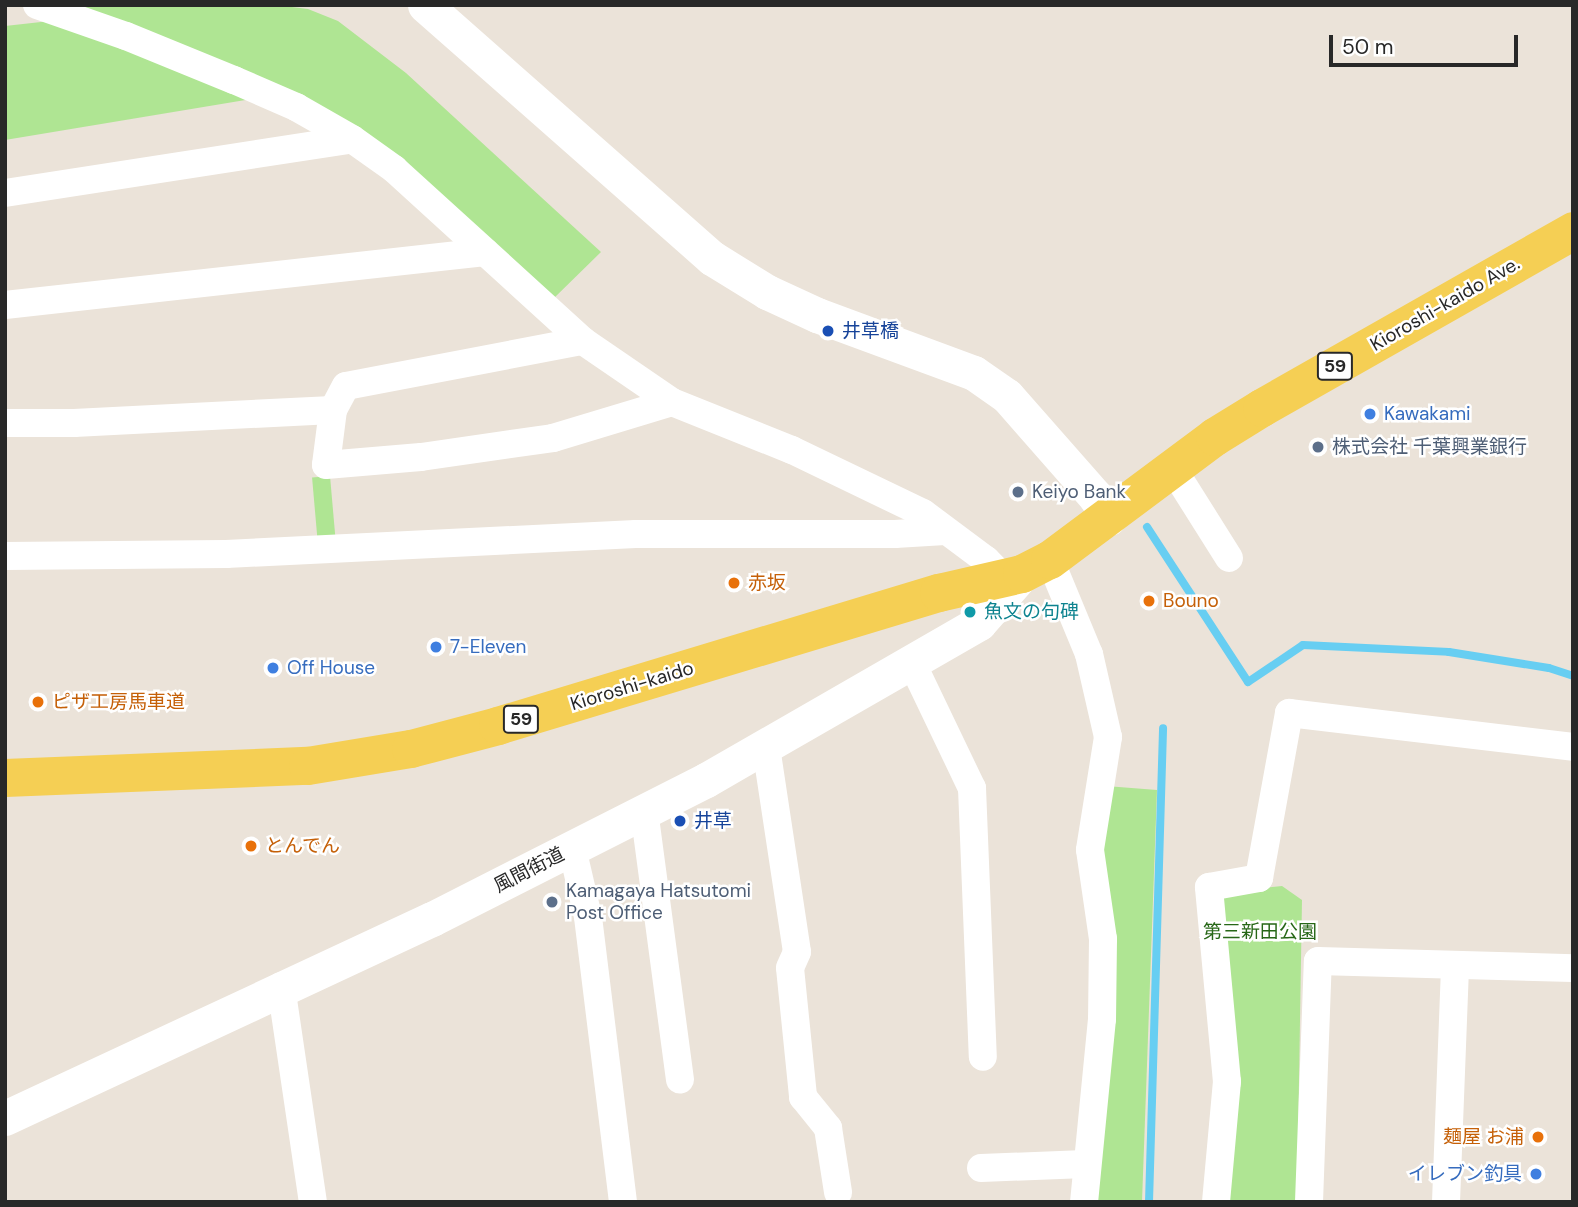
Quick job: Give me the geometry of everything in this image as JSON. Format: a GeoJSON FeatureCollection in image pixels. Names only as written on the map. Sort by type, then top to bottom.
{"type":"FeatureCollection","features":[{"type":"Feature","properties":{"kind":"main road","name":"Kioroshi-kaido Ave."},"geometry":{"type":"LineString","coordinates":[[1109,518],[1173,469],[1262,408],[1573,231]]}},
{"type":"Feature","properties":{"kind":"main road","name":"Kioroshi-kaido"},"geometry":{"type":"LineString","coordinates":[[5,778],[308,766],[411,749],[524,718],[939,593],[1026,571],[1109,518]]}},
{"type":"Feature","properties":{"kind":"street"},"geometry":{"type":"LineString","coordinates":[[37,5],[126,36],[234,80],[296,107],[352,139],[394,169],[583,341],[672,402],[800,453],[923,513],[986,559],[1026,571],[1089,654],[1108,737],[1090,850],[1103,939],[1102,1019],[1085,1164],[1084,1202]]}},
{"type":"Feature","properties":{"kind":"street"},"geometry":{"type":"LineString","coordinates":[[425,5],[712,258],[767,292],[817,314],[974,373],[1007,396],[1095,496],[1109,518]]}},
{"type":"Feature","properties":{"kind":"street"},"geometry":{"type":"LineString","coordinates":[[5,193],[352,139]]}},
{"type":"Feature","properties":{"kind":"street"},"geometry":{"type":"LineString","coordinates":[[5,305],[485,252]]}},
{"type":"Feature","properties":{"kind":"street"},"geometry":{"type":"LineString","coordinates":[[583,341],[346,386],[333,410],[326,465],[421,457],[553,438],[672,402]]}},
{"type":"Feature","properties":{"kind":"street"},"geometry":{"type":"LineString","coordinates":[[5,423],[74,423],[333,410]]}},
{"type":"Feature","properties":{"kind":"street"},"geometry":{"type":"LineString","coordinates":[[1173,469],[1229,558]]}},
{"type":"Feature","properties":{"kind":"street"},"geometry":{"type":"LineString","coordinates":[[5,556],[226,554],[636,534],[870,534],[945,531]]}},
{"type":"Feature","properties":{"kind":"street","name":"風間街道"},"geometry":{"type":"LineString","coordinates":[[5,1118],[281,986],[432,919],[766,747],[979,623],[1026,571]]}},
{"type":"Feature","properties":{"kind":"street"},"geometry":{"type":"LineString","coordinates":[[912,663],[972,788],[983,1057]]}},
{"type":"Feature","properties":{"kind":"street"},"geometry":{"type":"LineString","coordinates":[[1216,1202],[1227,1082],[1209,887],[1259,878],[1289,713],[1573,747]]}},
{"type":"Feature","properties":{"kind":"street"},"geometry":{"type":"LineString","coordinates":[[766,747],[797,952],[790,968],[803,1097],[828,1128],[838,1192]]}},
{"type":"Feature","properties":{"kind":"street"},"geometry":{"type":"LineString","coordinates":[[644,810],[680,1080]]}},
{"type":"Feature","properties":{"kind":"street"},"geometry":{"type":"LineString","coordinates":[[572,848],[588,917],[623,1202]]}},
{"type":"Feature","properties":{"kind":"street"},"geometry":{"type":"LineString","coordinates":[[1309,1202],[1318,961],[1573,968]]}},
{"type":"Feature","properties":{"kind":"street"},"geometry":{"type":"LineString","coordinates":[[1446,1202],[1455,965]]}},
{"type":"Feature","properties":{"kind":"street"},"geometry":{"type":"LineString","coordinates":[[281,986],[313,1202]]}},
{"type":"Feature","properties":{"kind":"street"},"geometry":{"type":"LineString","coordinates":[[981,1168],[1085,1164]]}},
{"type":"Feature","properties":{"kind":"green space"},"geometry":{"type":"Polygon","coordinates":[[[61,5],[276,5],[308,9],[338,21],[406,73],[601,252],[551,301],[394,160],[61,5]]]}},
{"type":"Feature","properties":{"kind":"green space"},"geometry":{"type":"Polygon","coordinates":[[[59,20],[258,98],[5,140],[5,26],[59,20]]]}},
{"type":"Feature","properties":{"kind":"green space"},"geometry":{"type":"Polygon","coordinates":[[[330,476],[335,537],[317,538],[312,478],[330,476]]]}},
{"type":"Feature","properties":{"kind":"green space"},"geometry":{"type":"Polygon","coordinates":[[[1106,786],[1157,790],[1142,1202],[1089,1202],[1098,894],[1106,786]]]}},
{"type":"Feature","properties":{"kind":"green space","name":"第三新田公園"},"geometry":{"type":"Polygon","coordinates":[[[1282,886],[1302,900],[1297,1202],[1225,1202],[1222,892],[1282,886]]]}},
{"type":"Feature","properties":{"kind":"waterway"},"geometry":{"type":"LineString","coordinates":[[1147,527],[1248,682],[1303,645],[1449,652],[1549,668],[1573,676]]}},
{"type":"Feature","properties":{"kind":"waterway"},"geometry":{"type":"LineString","coordinates":[[1149,1202],[1163,728]]}},
{"type":"Feature","properties":{"kind":"place","name":"井草橋"},"geometry":{"type":"Point","coordinates":[828,331]}},
{"type":"Feature","properties":{"kind":"place","name":"Kawakami"},"geometry":{"type":"Point","coordinates":[1370,414]}},
{"type":"Feature","properties":{"kind":"place","name":"株式会社 千葉興業銀行"},"geometry":{"type":"Point","coordinates":[1318,447]}},
{"type":"Feature","properties":{"kind":"place","name":"Keiyo Bank"},"geometry":{"type":"Point","coordinates":[1018,492]}},
{"type":"Feature","properties":{"kind":"place","name":"赤坂"},"geometry":{"type":"Point","coordinates":[734,583]}},
{"type":"Feature","properties":{"kind":"place","name":"Bouno"},"geometry":{"type":"Point","coordinates":[1149,601]}},
{"type":"Feature","properties":{"kind":"place","name":"魚文の句碑"},"geometry":{"type":"Point","coordinates":[970,612]}},
{"type":"Feature","properties":{"kind":"place","name":"7-Eleven"},"geometry":{"type":"Point","coordinates":[436,647]}},
{"type":"Feature","properties":{"kind":"place","name":"Off House"},"geometry":{"type":"Point","coordinates":[273,668]}},
{"type":"Feature","properties":{"kind":"place","name":"ピザ工房馬車道"},"geometry":{"type":"Point","coordinates":[38,702]}},
{"type":"Feature","properties":{"kind":"place","name":"井草"},"geometry":{"type":"Point","coordinates":[680,821]}},
{"type":"Feature","properties":{"kind":"place","name":"とんでん"},"geometry":{"type":"Point","coordinates":[251,846]}},
{"type":"Feature","properties":{"kind":"place","name":"Kamagaya Hatsutomi Post Office"},"geometry":{"type":"Point","coordinates":[552,902]}},
{"type":"Feature","properties":{"kind":"place","name":"麺屋 お浦"},"geometry":{"type":"Point","coordinates":[1538,1137]}},
{"type":"Feature","properties":{"kind":"place","name":"イレブン釣具"},"geometry":{"type":"Point","coordinates":[1536,1174]}}]}
